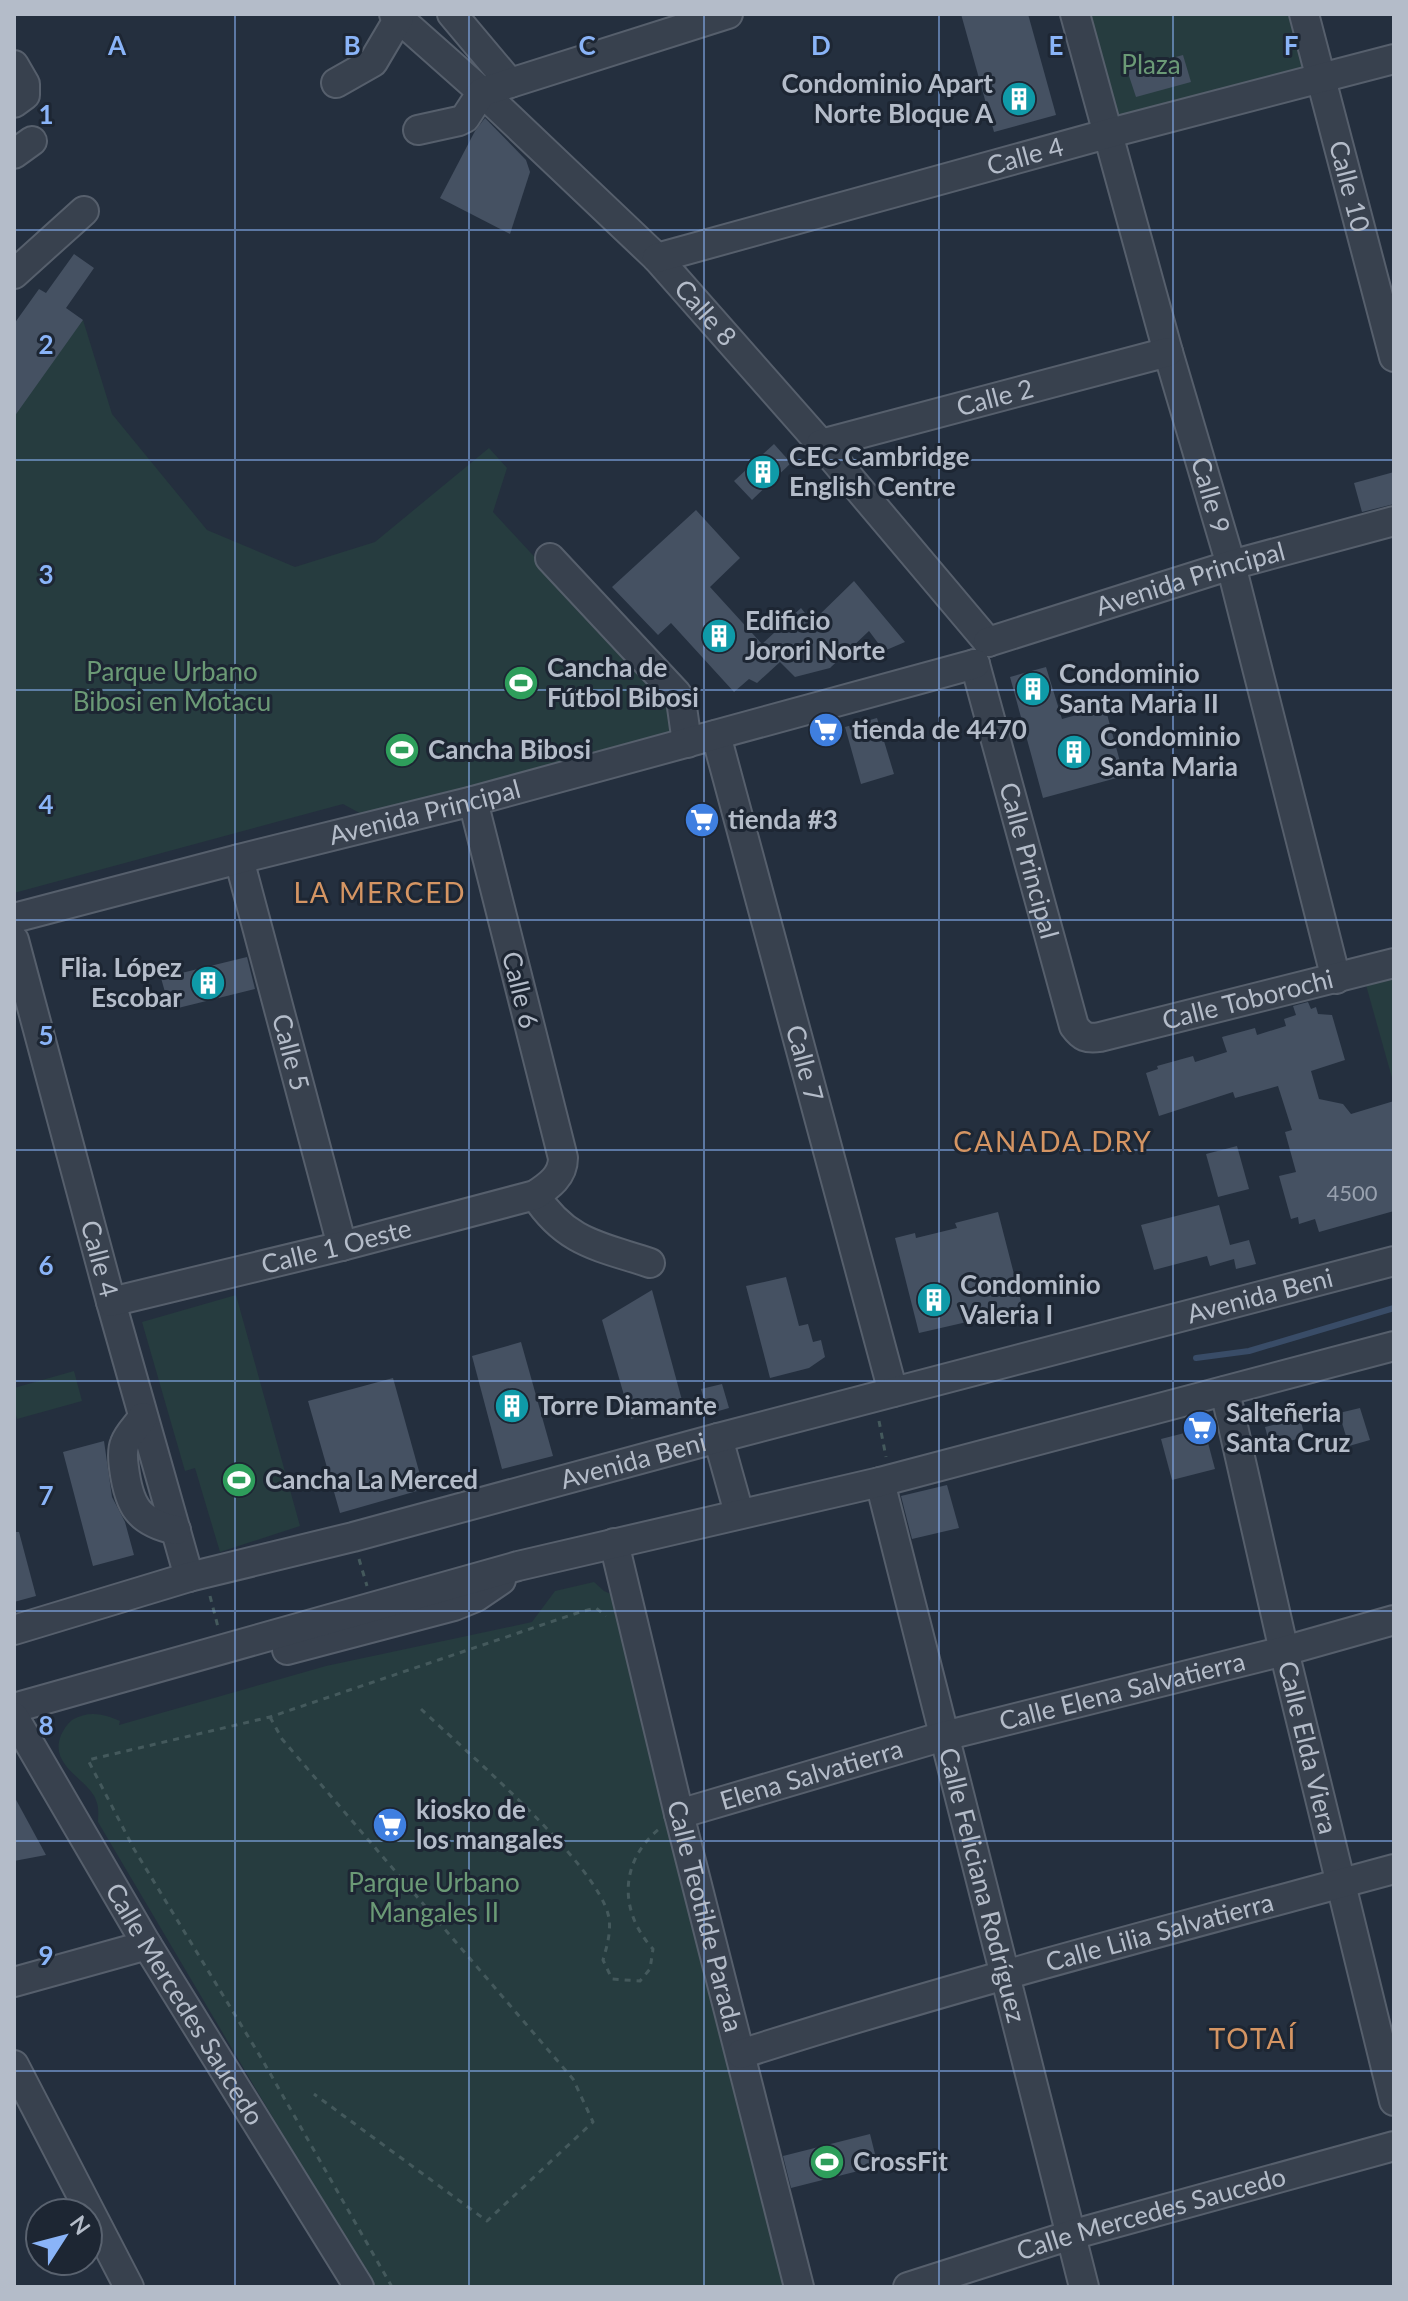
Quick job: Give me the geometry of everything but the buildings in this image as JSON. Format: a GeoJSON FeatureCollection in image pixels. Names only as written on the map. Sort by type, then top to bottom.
{"type":"FeatureCollection","features":[{"type":"Feature","properties":{"kind":"street"},"geometry":{"type":"LineString","coordinates":[[452,14],[510,83]]}},
{"type":"Feature","properties":{"kind":"street","name":"Calle 9"},"geometry":{"type":"LineString","coordinates":[[1075,14],[1168,352],[1231,565],[1336,979]]}},
{"type":"Feature","properties":{"kind":"street","name":"Calle 10"},"geometry":{"type":"LineString","coordinates":[[1304,14],[1394,357]]}},
{"type":"Feature","properties":{"kind":"street"},"geometry":{"type":"LineString","coordinates":[[336,83],[373,62],[396,16]]}},
{"type":"Feature","properties":{"kind":"street","name":"Calle 8"},"geometry":{"type":"LineString","coordinates":[[396,16],[482,92],[657,258],[821,444],[981,653]]}},
{"type":"Feature","properties":{"kind":"street"},"geometry":{"type":"LineString","coordinates":[[418,130],[465,118],[482,92],[710,16]]}},
{"type":"Feature","properties":{"kind":"street","name":"Calle 4"},"geometry":{"type":"LineString","coordinates":[[657,258],[1110,133],[1394,59]]}},
{"type":"Feature","properties":{"kind":"street"},"geometry":{"type":"LineString","coordinates":[[14,65],[25,84],[25,95],[14,103]]}},
{"type":"Feature","properties":{"kind":"street"},"geometry":{"type":"LineString","coordinates":[[14,274],[84,211]]}},
{"type":"Feature","properties":{"kind":"street","name":"Calle 2"},"geometry":{"type":"LineString","coordinates":[[821,444],[1168,352]]}},
{"type":"Feature","properties":{"kind":"street","name":"Avenida Principal"},"geometry":{"type":"LineString","coordinates":[[14,918],[473,801],[716,735],[981,653],[1231,565],[1394,521]]}},
{"type":"Feature","properties":{"kind":"street"},"geometry":{"type":"LineString","coordinates":[[550,558],[676,693],[681,700],[687,743]]}},
{"type":"Feature","properties":{"kind":"street","name":"Calle Principal"},"geometry":{"type":"LineString","coordinates":[[981,653],[1074,1026],[1089,1039],[1100,1037]]}},
{"type":"Feature","properties":{"kind":"street","name":"Calle 7"},"geometry":{"type":"LineString","coordinates":[[716,735],[884,1395]]}},
{"type":"Feature","properties":{"kind":"street","name":"Calle 6"},"geometry":{"type":"LineString","coordinates":[[473,801],[563,1158],[563,1167],[546,1186]]}},
{"type":"Feature","properties":{"kind":"street","name":"Calle 5"},"geometry":{"type":"LineString","coordinates":[[239,859],[342,1246]]}},
{"type":"Feature","properties":{"kind":"street","name":"Calle 4"},"geometry":{"type":"LineString","coordinates":[[14,940],[143,1417],[176,1530],[199,1582]]}},
{"type":"Feature","properties":{"kind":"street","name":"Calle Toborochi"},"geometry":{"type":"LineString","coordinates":[[1100,1037],[1394,963]]}},
{"type":"Feature","properties":{"kind":"street"},"geometry":{"type":"LineString","coordinates":[[546,1186],[546,1212],[571,1235],[650,1263]]}},
{"type":"Feature","properties":{"kind":"street","name":"Calle 1 Oeste"},"geometry":{"type":"LineString","coordinates":[[111,1302],[342,1246],[546,1186]]}},
{"type":"Feature","properties":{"kind":"street","name":"Avenida Beni"},"geometry":{"type":"LineString","coordinates":[[14,1630],[718,1438],[1394,1261]]}},
{"type":"Feature","properties":{"kind":"street"},"geometry":{"type":"LineString","coordinates":[[14,1708],[518,1566],[885,1480],[1394,1346]]}},
{"type":"Feature","properties":{"kind":"street","name":"Calle Elda Viera"},"geometry":{"type":"LineString","coordinates":[[1225,1391],[1284,1651],[1394,2101]]}},
{"type":"Feature","properties":{"kind":"street"},"geometry":{"type":"LineString","coordinates":[[718,1438],[739,1513]]}},
{"type":"Feature","properties":{"kind":"street","name":"Calle Feliciana Rodríguez"},"geometry":{"type":"LineString","coordinates":[[885,1480],[944,1736],[1084,2287]]}},
{"type":"Feature","properties":{"kind":"street","name":"Calle Teotilde Parada"},"geometry":{"type":"LineString","coordinates":[[614,1543],[669,1821],[741,2054],[799,2287]]}},
{"type":"Feature","properties":{"kind":"street","name":"Calle Elena Salvatierra"},"geometry":{"type":"LineString","coordinates":[[944,1736],[1284,1651],[1394,1620]]}},
{"type":"Feature","properties":{"kind":"street","name":"Calle Mercedes Saucedo"},"geometry":{"type":"LineString","coordinates":[[14,1717],[147,1945],[359,2287]]}},
{"type":"Feature","properties":{"kind":"street","name":"Elena Salvatierra"},"geometry":{"type":"LineString","coordinates":[[669,1821],[944,1736]]}},
{"type":"Feature","properties":{"kind":"street","name":"Calle Lilia Salvatierra"},"geometry":{"type":"LineString","coordinates":[[741,2054],[1005,1975],[1394,1869]]}},
{"type":"Feature","properties":{"kind":"street"},"geometry":{"type":"LineString","coordinates":[[14,1982],[147,1945]]}},
{"type":"Feature","properties":{"kind":"street"},"geometry":{"type":"LineString","coordinates":[[14,2065],[129,2287]]}},
{"type":"Feature","properties":{"kind":"street","name":"Calle Mercedes Saucedo"},"geometry":{"type":"LineString","coordinates":[[908,2287],[1071,2235],[1394,2146]]}},
{"type":"Feature","properties":{"kind":"path"},"geometry":{"type":"LineString","coordinates":[[884,1395],[885,1480]]}},
{"type":"Feature","properties":{"kind":"path"},"geometry":{"type":"LineString","coordinates":[[358,1555],[370,1594]]}},
{"type":"Feature","properties":{"kind":"path"},"geometry":{"type":"LineString","coordinates":[[199,1582],[220,1636]]}},
{"type":"Feature","properties":{"kind":"path"},"geometry":{"type":"LineString","coordinates":[[392,2287],[263,2061],[134,1849],[88,1760],[270,1717],[580,1612],[596,1608],[605,1613],[609,1625]]}},
{"type":"Feature","properties":{"kind":"path"},"geometry":{"type":"LineString","coordinates":[[421,1709],[559,1841],[595,1886],[609,1919],[609,1938],[603,1960],[612,1979],[640,1981],[650,1969],[653,1949],[632,1920],[627,1897],[628,1883],[635,1856],[669,1821]]}},
{"type":"Feature","properties":{"kind":"path"},"geometry":{"type":"LineString","coordinates":[[270,1717],[282,1739],[573,2079],[593,2122],[487,2221],[314,2094]]}},
{"type":"Feature","properties":{"kind":"green space","name":"Plaza"},"geometry":{"type":"Polygon","coordinates":[[[1085,14],[1288,14],[1305,79],[1126,125],[1109,108],[1085,14]]]}},
{"type":"Feature","properties":{"kind":"green space","name":"Parque Urbano Bibosi en Motacu"},"geometry":{"type":"Polygon","coordinates":[[[83,320],[112,414],[207,530],[295,567],[375,542],[489,448],[507,468],[493,512],[666,699],[675,720],[672,734],[367,817],[343,804],[14,893],[14,412],[83,320]]]}},
{"type":"Feature","properties":{"kind":"green space"},"geometry":{"type":"Polygon","coordinates":[[[1394,977],[1394,1085],[1366,985],[1394,977]]]}},
{"type":"Feature","properties":{"kind":"green space"},"geometry":{"type":"Polygon","coordinates":[[[236,1295],[300,1526],[220,1552],[195,1468],[185,1471],[142,1322],[236,1295]]]}},
{"type":"Feature","properties":{"kind":"green space"},"geometry":{"type":"Polygon","coordinates":[[[74,1371],[82,1401],[17,1419],[14,1388],[74,1371]]]}},
{"type":"Feature","properties":{"kind":"green space","name":"Parque Urbano Mangales II"},"geometry":{"type":"Polygon","coordinates":[[[594,1582],[604,1591],[629,1602],[786,2287],[373,2287],[98,1822],[98,1805],[93,1795],[65,1765],[60,1756],[61,1735],[72,1720],[84,1715],[108,1716],[120,1721],[119,1725],[326,1666],[532,1622],[555,1591],[594,1582]]]}},
{"type":"Feature","properties":{"kind":"waterway"},"geometry":{"type":"LineString","coordinates":[[1196,1358],[1249,1351],[1394,1308]]}},
{"type":"Feature","properties":{"kind":"place","name":"Condominio Apart Norte Bloque A"},"geometry":{"type":"Point","coordinates":[1019,99]}},
{"type":"Feature","properties":{"kind":"place","name":"CEC Cambridge English Centre"},"geometry":{"type":"Point","coordinates":[763,472]}},
{"type":"Feature","properties":{"kind":"place","name":"Edificio Jorori Norte"},"geometry":{"type":"Point","coordinates":[719,636]}},
{"type":"Feature","properties":{"kind":"place","name":"Cancha de Fútbol Bibosi"},"geometry":{"type":"Point","coordinates":[521,683]}},
{"type":"Feature","properties":{"kind":"place","name":"Condominio Santa Maria II"},"geometry":{"type":"Point","coordinates":[1033,689]}},
{"type":"Feature","properties":{"kind":"place","name":"tienda de 4470"},"geometry":{"type":"Point","coordinates":[826,730]}},
{"type":"Feature","properties":{"kind":"place","name":"Cancha Bibosi"},"geometry":{"type":"Point","coordinates":[402,750]}},
{"type":"Feature","properties":{"kind":"place","name":"Condominio Santa Maria"},"geometry":{"type":"Point","coordinates":[1074,752]}},
{"type":"Feature","properties":{"kind":"place","name":"tienda #3"},"geometry":{"type":"Point","coordinates":[702,820]}},
{"type":"Feature","properties":{"kind":"place","name":"Flia. López Escobar"},"geometry":{"type":"Point","coordinates":[208,983]}},
{"type":"Feature","properties":{"kind":"place","name":"Condominio Valeria I"},"geometry":{"type":"Point","coordinates":[934,1300]}},
{"type":"Feature","properties":{"kind":"place","name":"Torre Diamante"},"geometry":{"type":"Point","coordinates":[512,1406]}},
{"type":"Feature","properties":{"kind":"place","name":"Salteñeria Santa Cruz"},"geometry":{"type":"Point","coordinates":[1200,1428]}},
{"type":"Feature","properties":{"kind":"place","name":"Cancha La Merced"},"geometry":{"type":"Point","coordinates":[239,1480]}},
{"type":"Feature","properties":{"kind":"place","name":"kiosko de los mangales"},"geometry":{"type":"Point","coordinates":[390,1825]}},
{"type":"Feature","properties":{"kind":"place","name":"CrossFit"},"geometry":{"type":"Point","coordinates":[827,2162]}},
{"type":"Feature","properties":{"kind":"district","name":"LA MERCED"},"geometry":{"type":"Point","coordinates":[380,893]}},
{"type":"Feature","properties":{"kind":"district","name":"CANADA DRY"},"geometry":{"type":"Point","coordinates":[1053,1142]}},
{"type":"Feature","properties":{"kind":"district","name":"TOTAÍ"},"geometry":{"type":"Point","coordinates":[1253,2039]}}]}
